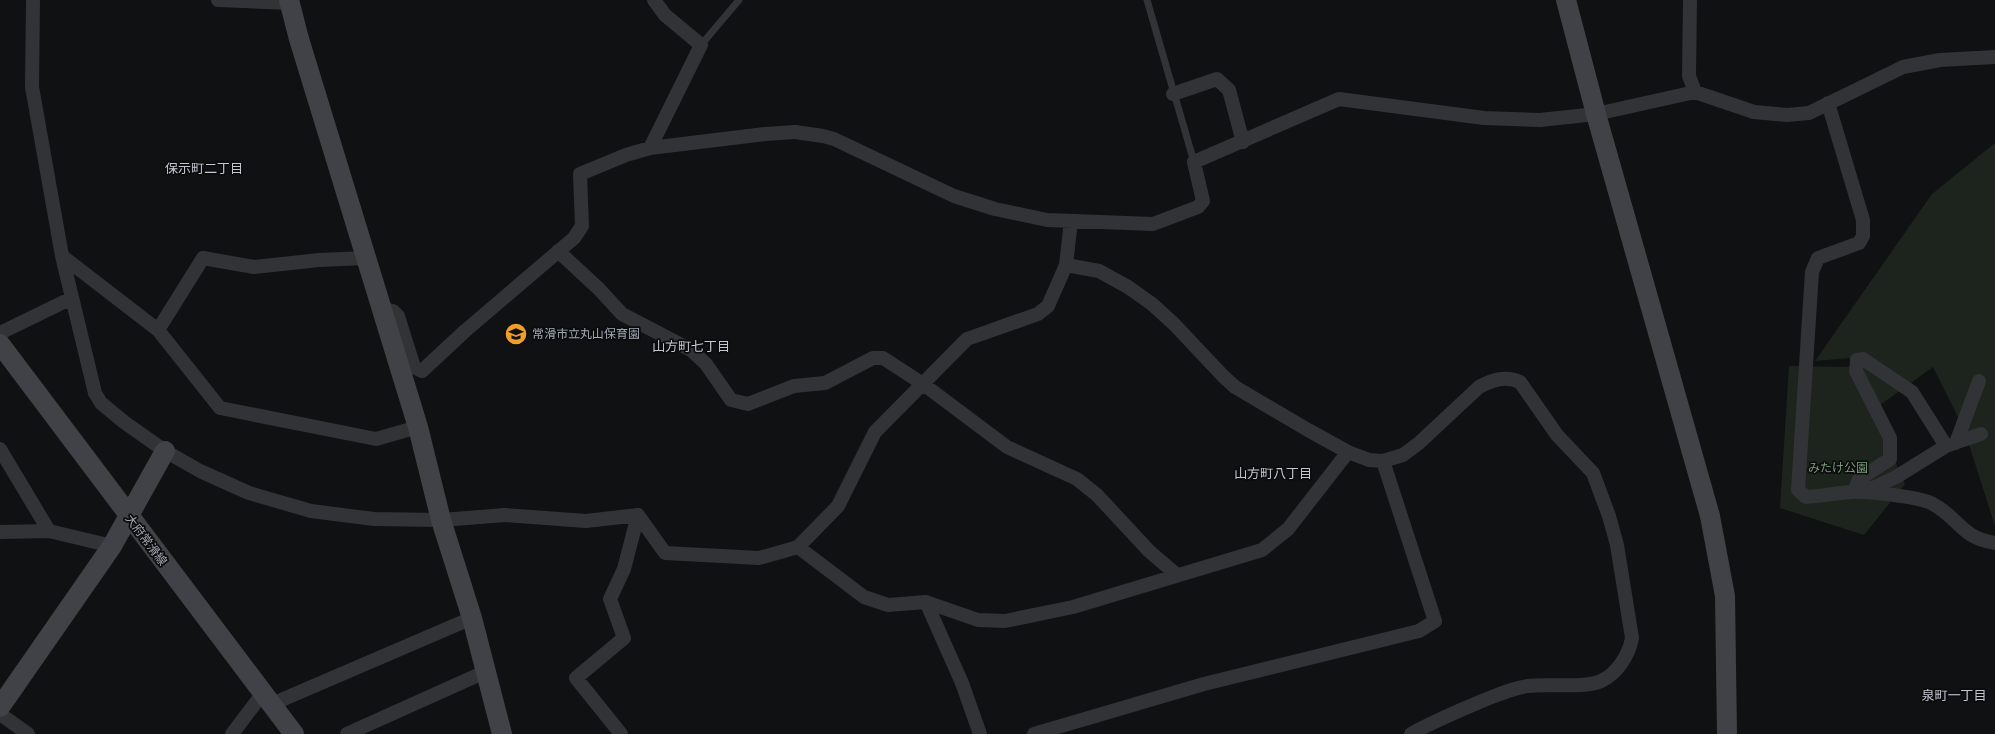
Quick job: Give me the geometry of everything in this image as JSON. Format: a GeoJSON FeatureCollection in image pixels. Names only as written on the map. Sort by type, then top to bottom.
{"type":"FeatureCollection","features":[{"type":"Feature","properties":{"kind":"street"},"geometry":{"type":"LineString","coordinates":[[34,0],[32,87],[62,256],[94,393],[101,403],[124,422],[165,451],[200,471],[235,488],[311,511],[374,519],[441,520],[505,515],[586,521],[638,515]]}},
{"type":"Feature","properties":{"kind":"street"},"geometry":{"type":"LineString","coordinates":[[218,0],[289,1],[299,39],[383,309],[418,428],[441,520],[487,671],[502,734]]}},
{"type":"Feature","properties":{"kind":"street"},"geometry":{"type":"LineString","coordinates":[[650,148],[701,44],[665,15],[654,0]]}},
{"type":"Feature","properties":{"kind":"street"},"geometry":{"type":"LineString","coordinates":[[1566,0],[1596,114],[1700,478],[1718,556],[1725,596],[1727,734]]}},
{"type":"Feature","properties":{"kind":"street"},"geometry":{"type":"LineString","coordinates":[[1690,0],[1689,76],[1696,92]]}},
{"type":"Feature","properties":{"kind":"street"},"geometry":{"type":"LineString","coordinates":[[383,309],[392,311],[398,316],[414,368],[422,371],[465,331],[574,238],[582,226],[580,174],[626,155],[650,148],[780,132],[795,132],[823,136],[954,196],[1025,216],[1047,220],[1153,224],[1198,207],[1203,201],[1194,162],[1339,99],[1484,118],[1540,120],[1596,114],[1696,92],[1754,112],[1787,115],[1809,113],[1903,67],[1940,60],[1995,57]]}},
{"type":"Feature","properties":{"kind":"street"},"geometry":{"type":"LineString","coordinates":[[1174,94],[1217,79],[1229,90],[1243,142]]}},
{"type":"Feature","properties":{"kind":"street"},"geometry":{"type":"LineString","coordinates":[[1828,104],[1863,220],[1863,236],[1859,243],[1818,258],[1812,272],[1798,490],[1806,497],[1854,492],[1875,487],[1896,477],[1951,444],[1981,434]]}},
{"type":"Feature","properties":{"kind":"street"},"geometry":{"type":"LineString","coordinates":[[638,515],[665,553],[759,558],[798,547],[838,506],[875,432],[967,339],[1038,314],[1048,306],[1066,265],[1071,221]]}},
{"type":"Feature","properties":{"kind":"street"},"geometry":{"type":"LineString","coordinates":[[558,251],[599,289],[622,314],[691,350],[706,364],[731,400],[748,404],[794,386],[825,383],[873,358],[883,358],[923,384],[1007,447],[1077,479],[1097,495],[1149,551],[1177,575]]}},
{"type":"Feature","properties":{"kind":"street"},"geometry":{"type":"LineString","coordinates":[[62,256],[158,330],[220,408],[376,439],[418,428]]}},
{"type":"Feature","properties":{"kind":"street"},"geometry":{"type":"LineString","coordinates":[[158,330],[203,258],[254,267],[319,260],[366,258]]}},
{"type":"Feature","properties":{"kind":"street"},"geometry":{"type":"LineString","coordinates":[[1066,265],[1099,271],[1128,287],[1152,304],[1174,324],[1235,387],[1348,452],[1369,460],[1383,461],[1403,454],[1419,443],[1462,402],[1484,385],[1496,380],[1505,379],[1520,382],[1557,435],[1590,469],[1601,492],[1617,545],[1632,638],[1629,652],[1615,671],[1600,681],[1589,684],[1519,687],[1454,713],[1410,734]]}},
{"type":"Feature","properties":{"kind":"street"},"geometry":{"type":"LineString","coordinates":[[0,334],[72,298]]}},
{"type":"Feature","properties":{"kind":"street","name":"大府常滑線"},"geometry":{"type":"LineString","coordinates":[[0,344],[294,734]]}},
{"type":"Feature","properties":{"kind":"street"},"geometry":{"type":"LineString","coordinates":[[1854,492],[1859,479],[1890,459],[1890,438],[1856,371],[1857,360],[1863,359],[1912,392],[1951,444]]}},
{"type":"Feature","properties":{"kind":"street"},"geometry":{"type":"LineString","coordinates":[[1951,444],[1979,381]]}},
{"type":"Feature","properties":{"kind":"street"},"geometry":{"type":"LineString","coordinates":[[0,448],[49,530]]}},
{"type":"Feature","properties":{"kind":"street"},"geometry":{"type":"LineString","coordinates":[[0,707],[112,546],[165,451]]}},
{"type":"Feature","properties":{"kind":"street"},"geometry":{"type":"LineString","coordinates":[[798,547],[864,597],[888,605],[926,602],[978,620],[1000,622],[1073,606],[1262,550],[1288,529],[1348,452]]}},
{"type":"Feature","properties":{"kind":"street"},"geometry":{"type":"LineString","coordinates":[[1034,734],[1204,684],[1419,631],[1435,621],[1383,461]]}},
{"type":"Feature","properties":{"kind":"street"},"geometry":{"type":"LineString","coordinates":[[1854,492],[1913,498],[1930,503],[1943,510],[1972,537],[1995,543]]}},
{"type":"Feature","properties":{"kind":"street"},"geometry":{"type":"LineString","coordinates":[[621,734],[576,678],[624,638],[610,599],[624,569],[638,515]]}},
{"type":"Feature","properties":{"kind":"street"},"geometry":{"type":"LineString","coordinates":[[0,532],[49,530],[112,546]]}},
{"type":"Feature","properties":{"kind":"street"},"geometry":{"type":"LineString","coordinates":[[926,602],[962,683],[980,734]]}},
{"type":"Feature","properties":{"kind":"street"},"geometry":{"type":"LineString","coordinates":[[232,734],[268,699],[472,618]]}},
{"type":"Feature","properties":{"kind":"street"},"geometry":{"type":"LineString","coordinates":[[346,734],[487,671]]}},
{"type":"Feature","properties":{"kind":"street"},"geometry":{"type":"LineString","coordinates":[[0,714],[28,734]]}},
{"type":"Feature","properties":{"kind":"lane"},"geometry":{"type":"LineString","coordinates":[[701,44],[738,0]]}},
{"type":"Feature","properties":{"kind":"lane"},"geometry":{"type":"LineString","coordinates":[[1147,0],[1194,162]]}},
{"type":"Feature","properties":{"kind":"green space"},"geometry":{"type":"Polygon","coordinates":[[[1995,143],[1995,526],[1964,429],[1933,367],[1880,405],[1850,358],[1815,361],[1932,194],[1995,143]]]}},
{"type":"Feature","properties":{"kind":"green space","name":"みたけ公園"},"geometry":{"type":"Polygon","coordinates":[[[1789,366],[1853,367],[1905,484],[1864,535],[1780,508],[1789,366]]]}},
{"type":"Feature","properties":{"kind":"place","name":"常滑市立丸山保育園"},"geometry":{"type":"Point","coordinates":[516,334]}},
{"type":"Feature","properties":{"kind":"district","name":"保示町二丁目"},"geometry":{"type":"Point","coordinates":[204,168]}},
{"type":"Feature","properties":{"kind":"district","name":"山方町七丁目"},"geometry":{"type":"Point","coordinates":[691,346]}},
{"type":"Feature","properties":{"kind":"district","name":"山方町八丁目"},"geometry":{"type":"Point","coordinates":[1273,473]}},
{"type":"Feature","properties":{"kind":"district","name":"泉町一丁目"},"geometry":{"type":"Point","coordinates":[1954,695]}}]}
